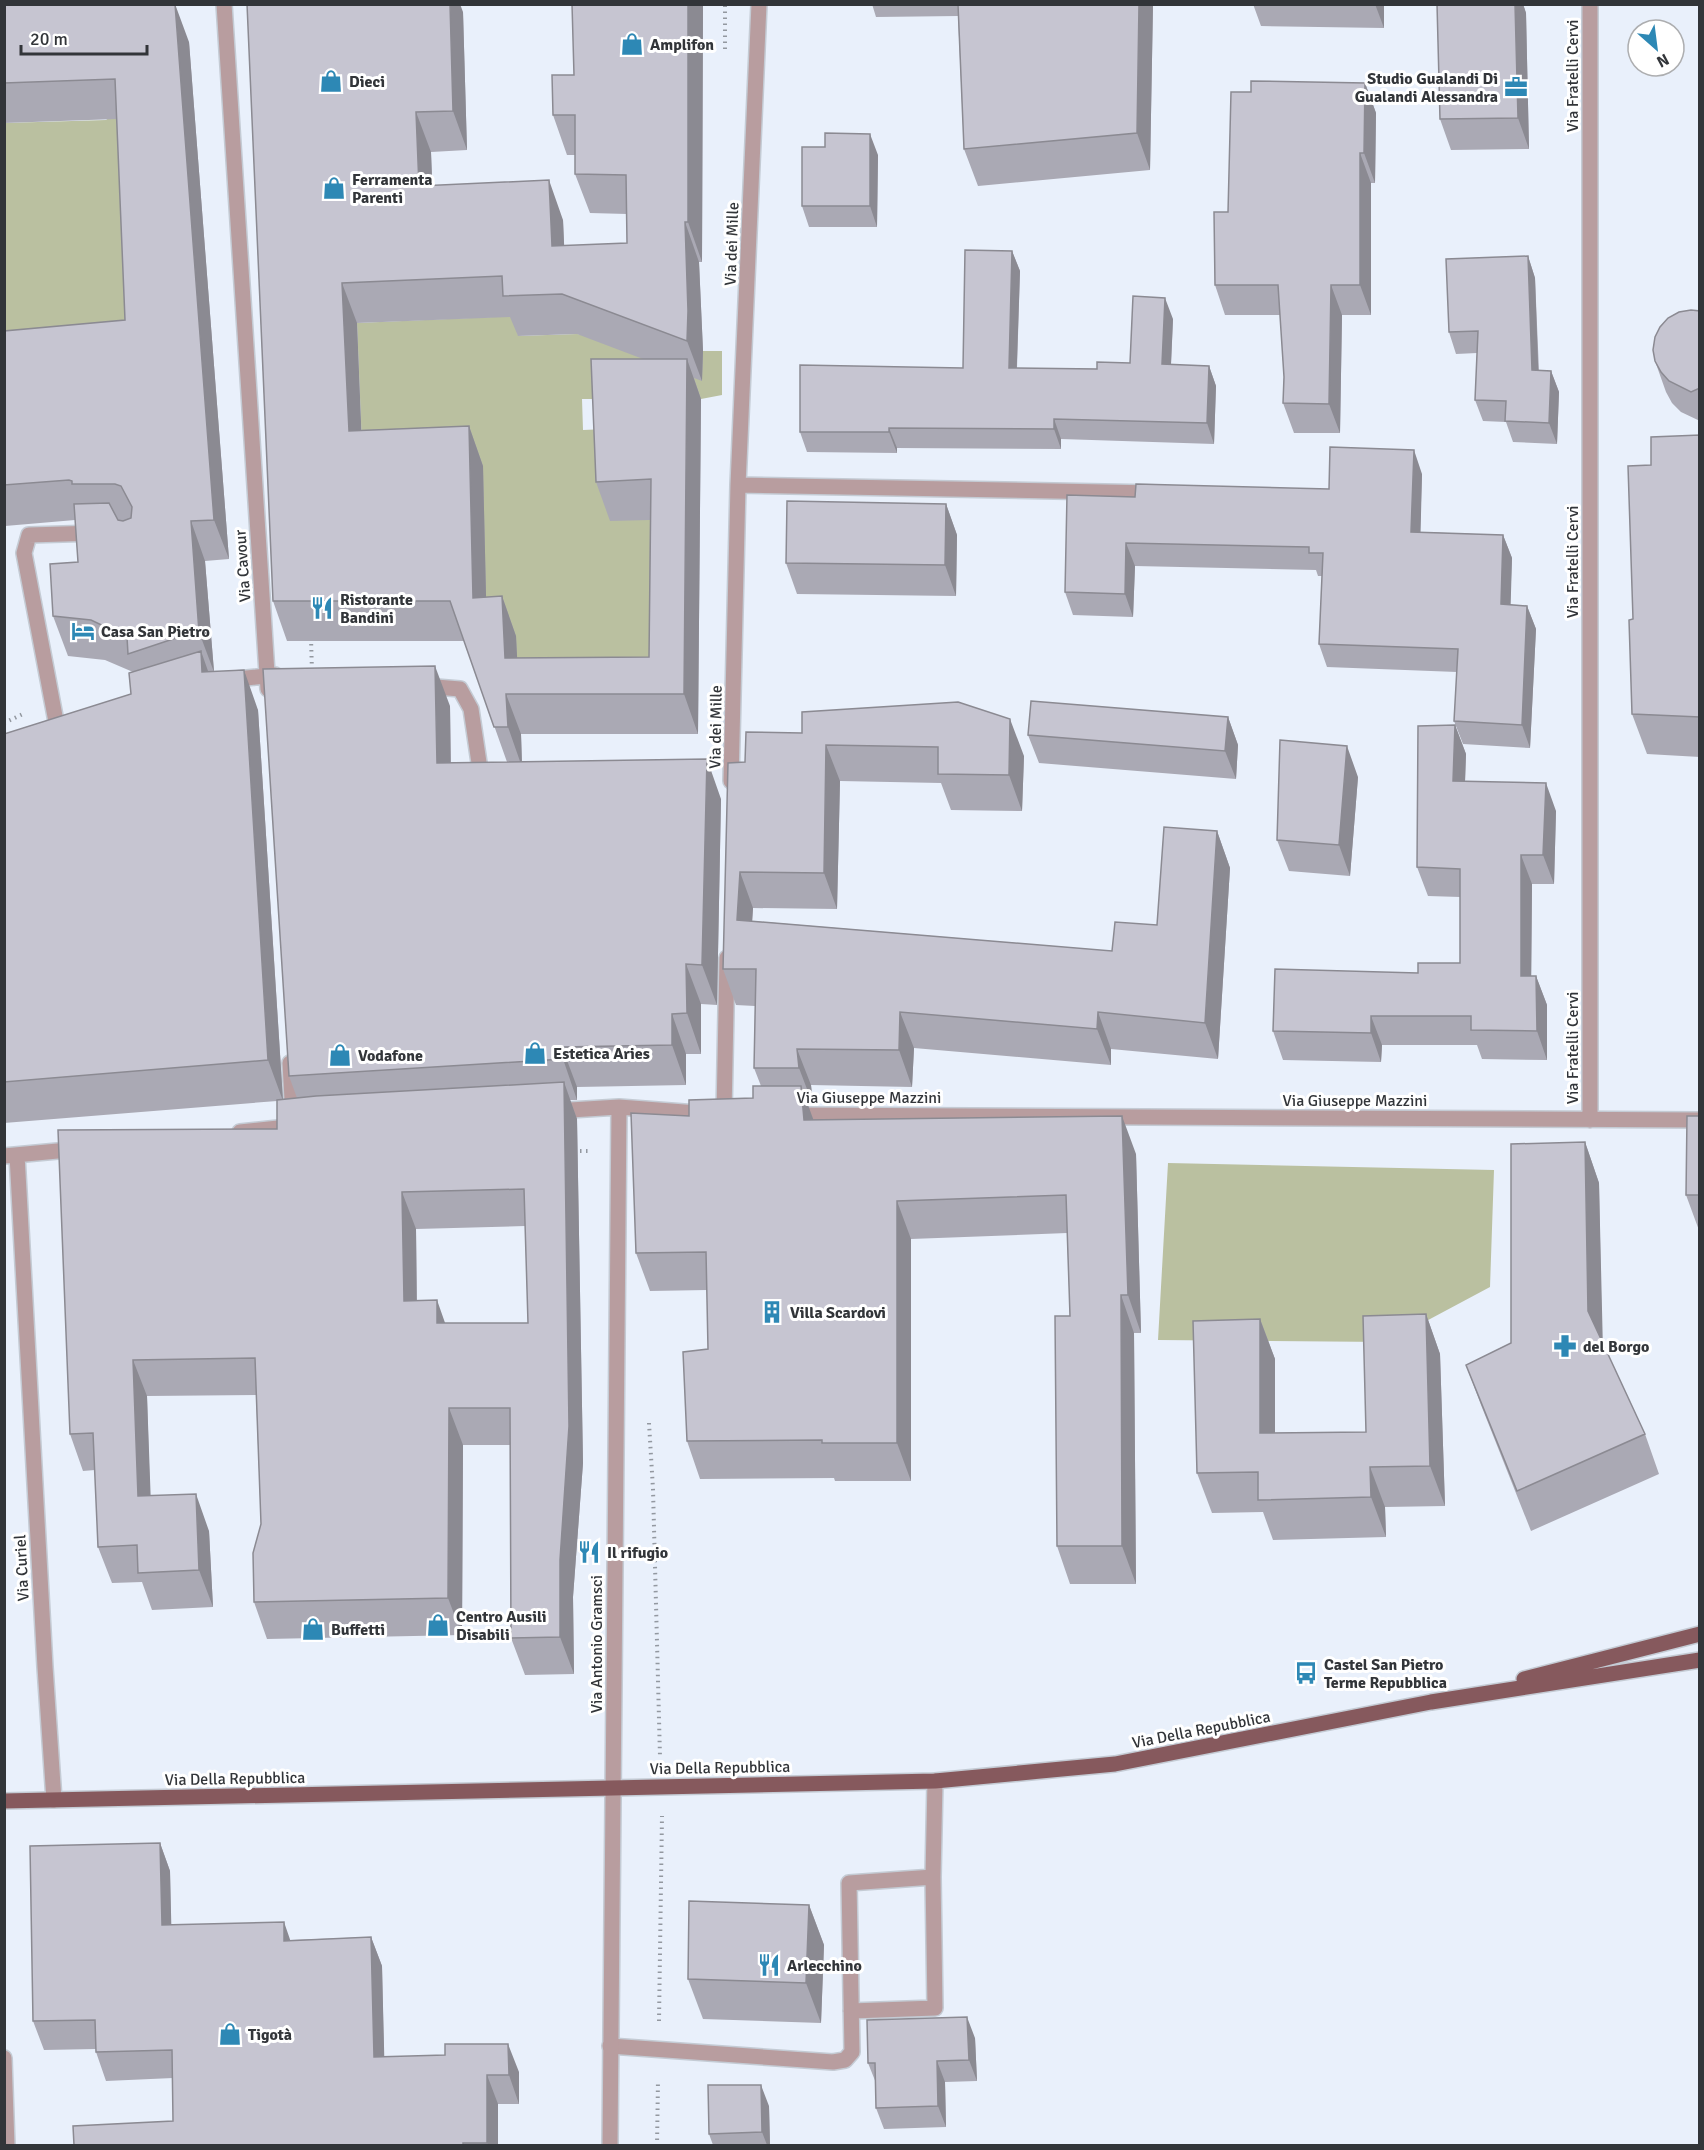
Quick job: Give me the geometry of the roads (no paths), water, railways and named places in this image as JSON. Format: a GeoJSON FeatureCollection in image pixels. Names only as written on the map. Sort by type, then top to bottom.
{"type":"FeatureCollection","features":[{"type":"Feature","properties":{"kind":"main road","name":"Via Della Repubblica"},"geometry":{"type":"LineString","coordinates":[[1431,1702],[1700,1634]]}},
{"type":"Feature","properties":{"kind":"main road","name":"Via Della Repubblica"},"geometry":{"type":"LineString","coordinates":[[4,1801],[935,1781],[1115,1764],[1431,1702],[1700,1660]]}},
{"type":"Feature","properties":{"kind":"street","name":"Via Cavour"},"geometry":{"type":"LineString","coordinates":[[224,4],[269,709]]}},
{"type":"Feature","properties":{"kind":"street","name":"Via dei Mille"},"geometry":{"type":"LineString","coordinates":[[731,801],[726,778],[759,4]]}},
{"type":"Feature","properties":{"kind":"street","name":"Via Fratelli Cervi"},"geometry":{"type":"LineString","coordinates":[[1590,4],[1590,1119]]}},
{"type":"Feature","properties":{"kind":"street"},"geometry":{"type":"LineString","coordinates":[[738,485],[1168,493]]}},
{"type":"Feature","properties":{"kind":"street"},"geometry":{"type":"LineString","coordinates":[[58,732],[24,553],[28,535],[108,533]]}},
{"type":"Feature","properties":{"kind":"street"},"geometry":{"type":"LineString","coordinates":[[215,682],[267,674],[312,678]]}},
{"type":"Feature","properties":{"kind":"street"},"geometry":{"type":"LineString","coordinates":[[414,686],[460,689],[471,709],[482,776],[505,776]]}},
{"type":"Feature","properties":{"kind":"street"},"geometry":{"type":"LineString","coordinates":[[538,1112],[619,1107],[729,1114],[727,942]]}},
{"type":"Feature","properties":{"kind":"street"},"geometry":{"type":"LineString","coordinates":[[289,1050],[294,1126]]}},
{"type":"Feature","properties":{"kind":"street","name":"Via Antonio Gramsci"},"geometry":{"type":"LineString","coordinates":[[610,2145],[619,1107]]}},
{"type":"Feature","properties":{"kind":"street","name":"Via Giuseppe Mazzini"},"geometry":{"type":"LineString","coordinates":[[771,1115],[1700,1120]]}},
{"type":"Feature","properties":{"kind":"street"},"geometry":{"type":"LineString","coordinates":[[224,1133],[317,1124]]}},
{"type":"Feature","properties":{"kind":"street"},"geometry":{"type":"LineString","coordinates":[[11,1156],[98,1147]]}},
{"type":"Feature","properties":{"kind":"street","name":"Via Curiel"},"geometry":{"type":"LineString","coordinates":[[11,1156],[54,1800]]}},
{"type":"Feature","properties":{"kind":"street"},"geometry":{"type":"LineString","coordinates":[[851,2011],[934,2007],[935,1781]]}},
{"type":"Feature","properties":{"kind":"street"},"geometry":{"type":"LineString","coordinates":[[610,2046],[845,2060],[852,2052],[849,1883],[933,1877]]}},
{"type":"Feature","properties":{"kind":"street"},"geometry":{"type":"LineString","coordinates":[[4,2058],[7,2145]]}},
{"type":"Feature","properties":{"kind":"place","name":"Amplifon"},"geometry":{"type":"Point","coordinates":[632,44]}},
{"type":"Feature","properties":{"kind":"place","name":"Dieci"},"geometry":{"type":"Point","coordinates":[331,81]}},
{"type":"Feature","properties":{"kind":"place","name":"Studio Gualandi Di Gualandi Alessandra"},"geometry":{"type":"Point","coordinates":[1516,87]}},
{"type":"Feature","properties":{"kind":"place","name":"Ferramenta Parenti"},"geometry":{"type":"Point","coordinates":[334,188]}},
{"type":"Feature","properties":{"kind":"place","name":"Ristorante Bandini"},"geometry":{"type":"Point","coordinates":[322,608]}},
{"type":"Feature","properties":{"kind":"place","name":"Casa San Pietro"},"geometry":{"type":"Point","coordinates":[83,631]}},
{"type":"Feature","properties":{"kind":"place","name":"Estetica Aries"},"geometry":{"type":"Point","coordinates":[535,1053]}},
{"type":"Feature","properties":{"kind":"place","name":"Vodafone"},"geometry":{"type":"Point","coordinates":[340,1055]}},
{"type":"Feature","properties":{"kind":"place","name":"Villa Scardovi"},"geometry":{"type":"Point","coordinates":[772,1312]}},
{"type":"Feature","properties":{"kind":"place","name":"del Borgo"},"geometry":{"type":"Point","coordinates":[1565,1346]}},
{"type":"Feature","properties":{"kind":"place","name":"Il rifugio"},"geometry":{"type":"Point","coordinates":[589,1552]}},
{"type":"Feature","properties":{"kind":"place","name":"Centro Ausili Disabili"},"geometry":{"type":"Point","coordinates":[438,1625]}},
{"type":"Feature","properties":{"kind":"place","name":"Buffetti"},"geometry":{"type":"Point","coordinates":[313,1629]}},
{"type":"Feature","properties":{"kind":"place","name":"Castel San Pietro Terme Repubblica"},"geometry":{"type":"Point","coordinates":[1306,1673]}},
{"type":"Feature","properties":{"kind":"place","name":"Arlecchino"},"geometry":{"type":"Point","coordinates":[769,1965]}},
{"type":"Feature","properties":{"kind":"place","name":"Tigotà"},"geometry":{"type":"Point","coordinates":[230,2034]}}]}
